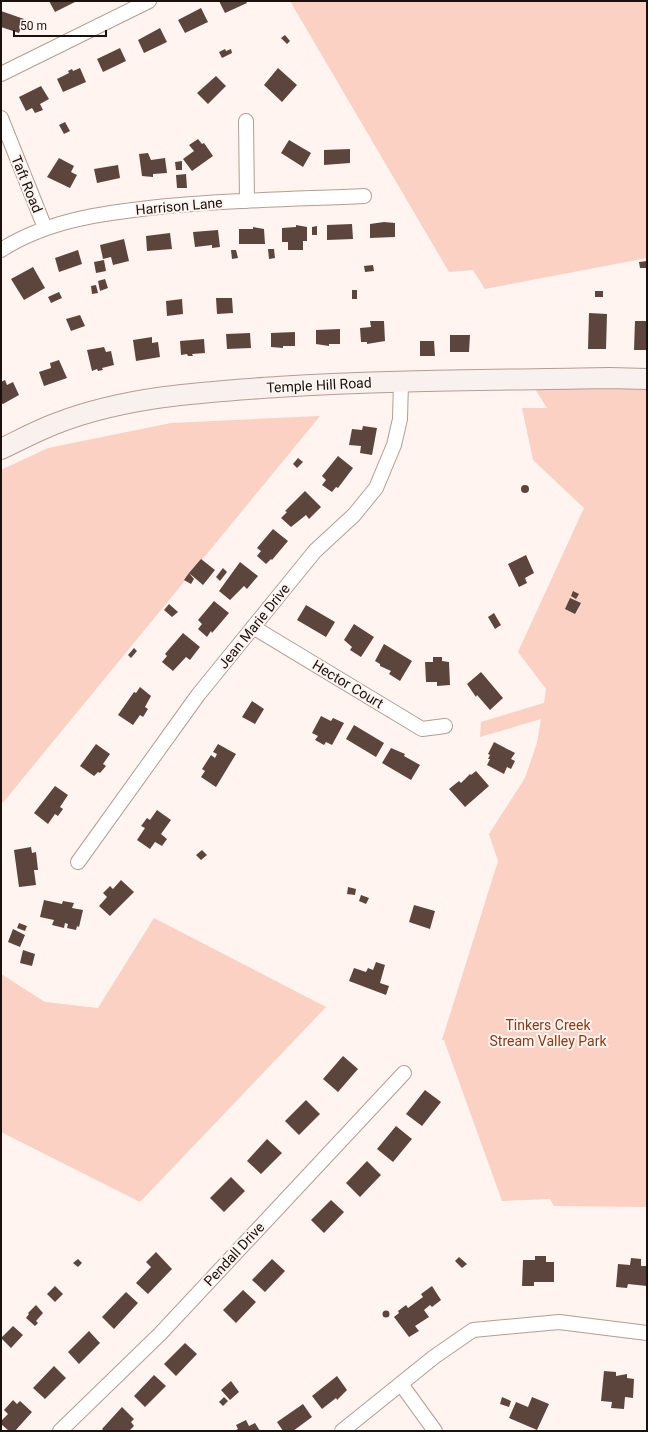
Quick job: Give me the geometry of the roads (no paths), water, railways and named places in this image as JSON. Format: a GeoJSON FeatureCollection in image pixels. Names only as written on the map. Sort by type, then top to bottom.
{"type":"FeatureCollection","features":[{"type":"Feature","properties":{"kind":"main road","name":"Temple Hill Road"},"geometry":{"type":"LineString","coordinates":[[1,449],[60,422],[112,407],[147,400],[228,390],[324,384],[610,378],[647,379]]}},
{"type":"Feature","properties":{"kind":"street"},"geometry":{"type":"LineString","coordinates":[[1,74],[149,1]]}},
{"type":"Feature","properties":{"kind":"street","name":"Taft Road"},"geometry":{"type":"LineString","coordinates":[[1,118],[45,228]]}},
{"type":"Feature","properties":{"kind":"street"},"geometry":{"type":"LineString","coordinates":[[246,121],[248,201]]}},
{"type":"Feature","properties":{"kind":"street","name":"Harrison Lane"},"geometry":{"type":"LineString","coordinates":[[1,250],[24,236],[45,228],[93,216],[134,210],[248,201],[364,196]]}},
{"type":"Feature","properties":{"kind":"street","name":"Jean Marie Drive"},"geometry":{"type":"LineString","coordinates":[[78,862],[198,695],[315,551],[354,515],[376,488],[394,445],[400,419],[401,382]]}},
{"type":"Feature","properties":{"kind":"street","name":"Hector Court"},"geometry":{"type":"LineString","coordinates":[[253,627],[422,729],[445,726]]}},
{"type":"Feature","properties":{"kind":"street","name":"Pendall Drive"},"geometry":{"type":"LineString","coordinates":[[60,1431],[160,1334],[404,1073]]}},
{"type":"Feature","properties":{"kind":"street"},"geometry":{"type":"LineString","coordinates":[[342,1431],[434,1357],[473,1330],[559,1322],[647,1333]]}},
{"type":"Feature","properties":{"kind":"street"},"geometry":{"type":"LineString","coordinates":[[401,1384],[435,1431]]}},
{"type":"Feature","properties":{"kind":"park label","name":"Tinkers Creek Stream Valley Park"},"geometry":{"type":"Point","coordinates":[548,1034]}}]}
